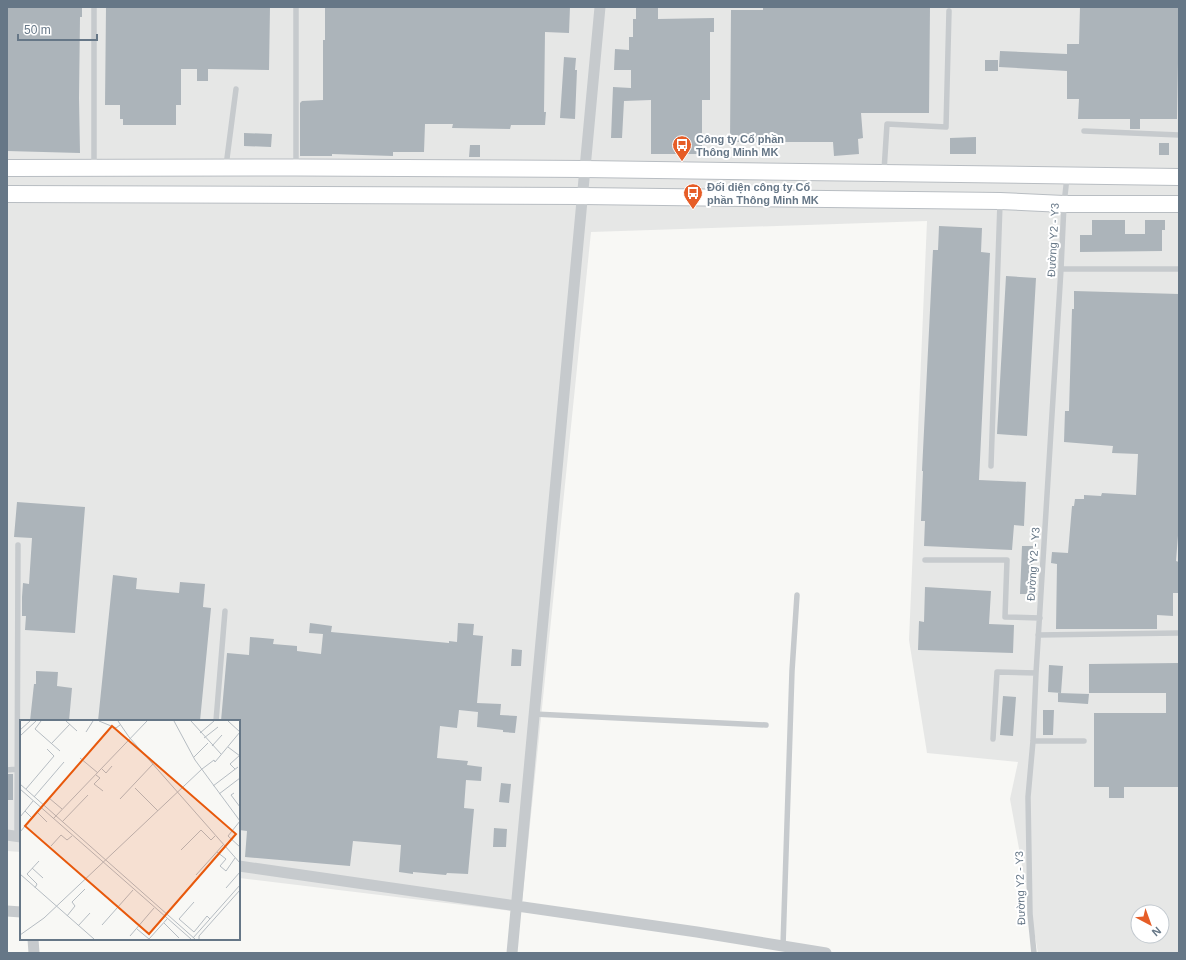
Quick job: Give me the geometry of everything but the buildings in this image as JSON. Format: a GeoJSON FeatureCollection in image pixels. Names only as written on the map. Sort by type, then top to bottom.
{"type":"FeatureCollection","features":[{"type":"Feature","properties":{"kind":"street"},"geometry":{"type":"LineString","coordinates":[[512,953],[600,7]]}},
{"type":"Feature","properties":{"kind":"street"},"geometry":{"type":"LineString","coordinates":[[7,168],[296,167],[1179,176]]}},
{"type":"Feature","properties":{"kind":"street"},"geometry":{"type":"LineString","coordinates":[[7,194],[582,196],[1000,201],[1064,204],[1179,204]]}},
{"type":"Feature","properties":{"kind":"street"},"geometry":{"type":"LineString","coordinates":[[240,866],[697,932],[826,953]]}},
{"type":"Feature","properties":{"kind":"street"},"geometry":{"type":"LineString","coordinates":[[7,911],[20,912]]}},
{"type":"Feature","properties":{"kind":"street"},"geometry":{"type":"LineString","coordinates":[[33,940],[34,953]]}},
{"type":"Feature","properties":{"kind":"lane"},"geometry":{"type":"LineString","coordinates":[[94,7],[94,167]]}},
{"type":"Feature","properties":{"kind":"lane"},"geometry":{"type":"LineString","coordinates":[[296,7],[296,167]]}},
{"type":"Feature","properties":{"kind":"lane"},"geometry":{"type":"LineString","coordinates":[[884,173],[887,124],[946,127],[949,11]]}},
{"type":"Feature","properties":{"kind":"lane"},"geometry":{"type":"LineString","coordinates":[[226,168],[236,89]]}},
{"type":"Feature","properties":{"kind":"lane"},"geometry":{"type":"LineString","coordinates":[[1084,131],[1179,135]]}},
{"type":"Feature","properties":{"kind":"lane","name":"Đường Y2 - Y3"},"geometry":{"type":"LineString","coordinates":[[1034,953],[1030,914],[1028,797],[1033,741],[1038,635],[1067,175]]}},
{"type":"Feature","properties":{"kind":"lane"},"geometry":{"type":"LineString","coordinates":[[991,466],[1000,201]]}},
{"type":"Feature","properties":{"kind":"lane"},"geometry":{"type":"LineString","coordinates":[[1061,269],[1179,269]]}},
{"type":"Feature","properties":{"kind":"lane"},"geometry":{"type":"LineString","coordinates":[[15,836],[18,770],[18,545]]}},
{"type":"Feature","properties":{"kind":"lane"},"geometry":{"type":"LineString","coordinates":[[925,560],[1007,560],[1005,617],[1040,618]]}},
{"type":"Feature","properties":{"kind":"lane"},"geometry":{"type":"LineString","coordinates":[[783,946],[792,671],[797,595]]}},
{"type":"Feature","properties":{"kind":"lane"},"geometry":{"type":"LineString","coordinates":[[216,720],[225,611]]}},
{"type":"Feature","properties":{"kind":"lane"},"geometry":{"type":"LineString","coordinates":[[1038,635],[1179,633]]}},
{"type":"Feature","properties":{"kind":"lane"},"geometry":{"type":"LineString","coordinates":[[993,739],[997,672],[1036,673]]}},
{"type":"Feature","properties":{"kind":"lane"},"geometry":{"type":"LineString","coordinates":[[534,714],[766,725]]}},
{"type":"Feature","properties":{"kind":"lane"},"geometry":{"type":"LineString","coordinates":[[1033,741],[1084,741]]}},
{"type":"Feature","properties":{"kind":"lane"},"geometry":{"type":"LineString","coordinates":[[7,770],[18,770]]}},
{"type":"Feature","properties":{"kind":"shaded area"},"geometry":{"type":"Polygon","coordinates":[[[7,7],[1179,7],[1179,953],[1038,953],[1010,799],[1018,762],[927,753],[909,640],[927,221],[591,232],[521,912],[240,878],[240,720],[20,720],[20,852],[7,851],[7,7]]]}},
{"type":"Feature","properties":{"kind":"place","name":"Công ty Cổ phần Thông Minh MK"},"geometry":{"type":"Point","coordinates":[682,162]}},
{"type":"Feature","properties":{"kind":"place","name":"Đối diện công ty Cổ phần Thông Minh MK"},"geometry":{"type":"Point","coordinates":[693,210]}}]}
